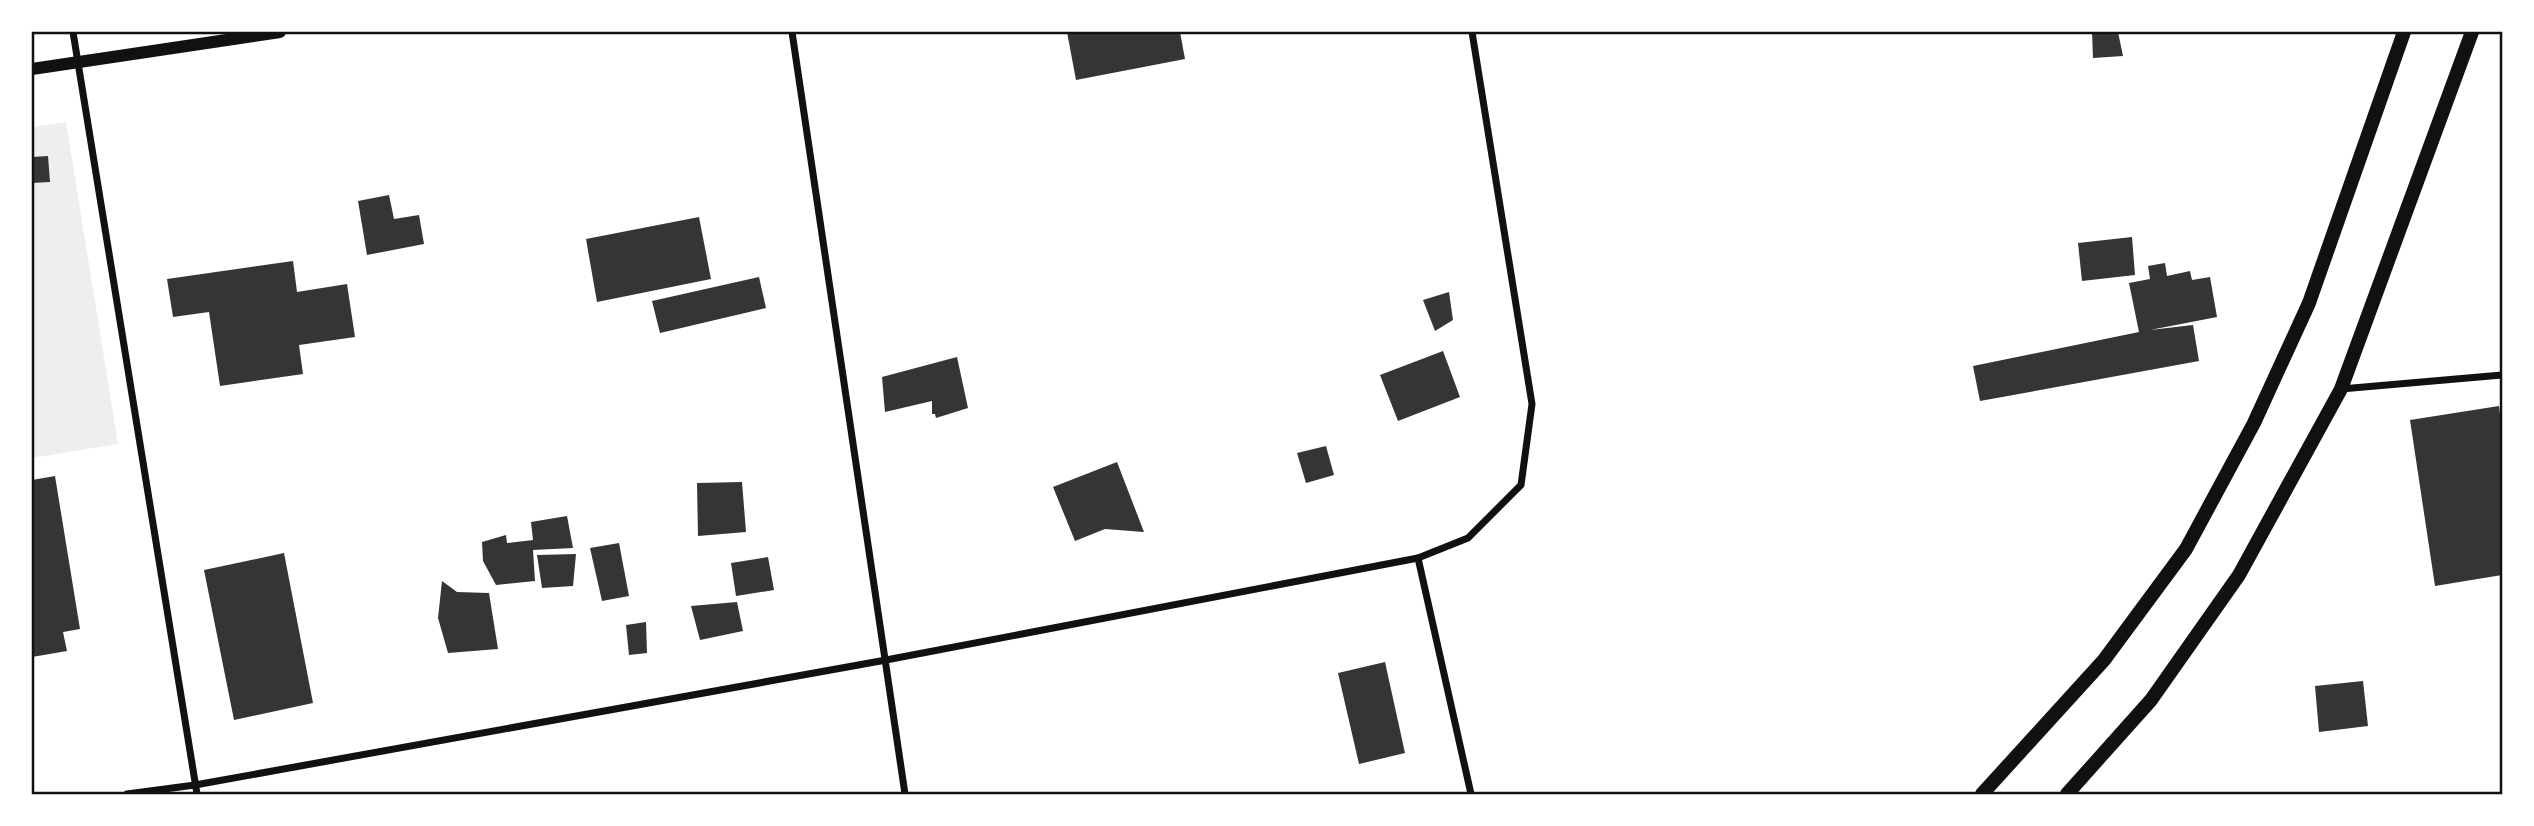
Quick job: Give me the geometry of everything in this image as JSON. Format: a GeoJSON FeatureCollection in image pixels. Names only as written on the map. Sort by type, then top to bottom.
{"type":"FeatureCollection","features":[{"type":"Feature","properties":{"kind":"main road"},"geometry":{"type":"LineString","coordinates":[[1982,794],[2104,660],[2186,549],[2254,424],[2309,303],[2404,32]]}},
{"type":"Feature","properties":{"kind":"main road"},"geometry":{"type":"LineString","coordinates":[[2067,794],[2151,700],[2239,575],[2341,389],[2472,32]]}},
{"type":"Feature","properties":{"kind":"street"},"geometry":{"type":"LineString","coordinates":[[73,32],[197,794]]}},
{"type":"Feature","properties":{"kind":"street"},"geometry":{"type":"LineString","coordinates":[[32,69],[280,32]]}},
{"type":"Feature","properties":{"kind":"street"},"geometry":{"type":"LineString","coordinates":[[792,32],[905,794]]}},
{"type":"Feature","properties":{"kind":"street"},"geometry":{"type":"LineString","coordinates":[[127,794],[195,785],[886,660],[1418,558],[1468,538],[1521,485],[1532,404],[1472,32]]}},
{"type":"Feature","properties":{"kind":"street"},"geometry":{"type":"LineString","coordinates":[[2341,389],[2502,375]]}},
{"type":"Feature","properties":{"kind":"street"},"geometry":{"type":"LineString","coordinates":[[1418,558],[1471,794]]}},
{"type":"Feature","properties":{"kind":"shaded area"},"geometry":{"type":"Polygon","coordinates":[[[66,122],[118,444],[32,458],[32,127],[66,122]]]}},
{"type":"Feature","properties":{"kind":"building"},"geometry":{"type":"Polygon","coordinates":[[[1067,32],[1180,32],[1185,59],[1076,80],[1067,32]]]}},
{"type":"Feature","properties":{"kind":"building"},"geometry":{"type":"Polygon","coordinates":[[[2092,32],[2118,32],[2123,56],[2093,58],[2092,32]]]}},
{"type":"Feature","properties":{"kind":"building"},"geometry":{"type":"Polygon","coordinates":[[[48,156],[50,182],[32,183],[32,157],[48,156]]]}},
{"type":"Feature","properties":{"kind":"building"},"geometry":{"type":"Polygon","coordinates":[[[389,195],[394,219],[419,215],[424,244],[367,255],[358,201],[389,195]]]}},
{"type":"Feature","properties":{"kind":"building"},"geometry":{"type":"Polygon","coordinates":[[[699,217],[711,279],[597,302],[586,239],[699,217]]]}},
{"type":"Feature","properties":{"kind":"building"},"geometry":{"type":"Polygon","coordinates":[[[2132,237],[2135,275],[2082,281],[2078,243],[2132,237]]]}},
{"type":"Feature","properties":{"kind":"building"},"geometry":{"type":"Polygon","coordinates":[[[293,261],[297,292],[347,284],[355,337],[299,345],[303,374],[220,386],[209,312],[173,317],[167,279],[293,261]]]}},
{"type":"Feature","properties":{"kind":"building"},"geometry":{"type":"Polygon","coordinates":[[[2165,263],[2167,276],[2190,271],[2192,280],[2210,277],[2217,317],[2150,330],[2193,325],[2199,361],[1980,401],[1973,366],[2139,332],[2129,283],[2150,279],[2148,266],[2165,263]]]}},
{"type":"Feature","properties":{"kind":"building"},"geometry":{"type":"Polygon","coordinates":[[[759,277],[766,308],[660,333],[652,301],[759,277]]]}},
{"type":"Feature","properties":{"kind":"building"},"geometry":{"type":"Polygon","coordinates":[[[1449,292],[1453,320],[1435,331],[1423,300],[1449,292]]]}},
{"type":"Feature","properties":{"kind":"building"},"geometry":{"type":"Polygon","coordinates":[[[1443,351],[1460,397],[1398,421],[1380,375],[1443,351]]]}},
{"type":"Feature","properties":{"kind":"building"},"geometry":{"type":"Polygon","coordinates":[[[957,357],[968,408],[936,418],[935,414],[932,414],[932,401],[885,412],[882,377],[957,357]]]}},
{"type":"Feature","properties":{"kind":"building"},"geometry":{"type":"Polygon","coordinates":[[[2499,406],[2502,430],[2502,575],[2435,586],[2410,420],[2499,406]]]}},
{"type":"Feature","properties":{"kind":"building"},"geometry":{"type":"Polygon","coordinates":[[[1326,446],[1334,475],[1306,483],[1297,453],[1326,446]]]}},
{"type":"Feature","properties":{"kind":"building"},"geometry":{"type":"Polygon","coordinates":[[[1117,462],[1144,532],[1105,529],[1075,541],[1053,487],[1117,462]]]}},
{"type":"Feature","properties":{"kind":"building"},"geometry":{"type":"Polygon","coordinates":[[[55,476],[80,629],[63,632],[67,651],[32,657],[32,480],[55,476]]]}},
{"type":"Feature","properties":{"kind":"building"},"geometry":{"type":"Polygon","coordinates":[[[742,482],[746,532],[698,536],[697,483],[742,482]]]}},
{"type":"Feature","properties":{"kind":"building"},"geometry":{"type":"Polygon","coordinates":[[[567,516],[573,548],[533,550],[535,581],[496,585],[483,561],[482,542],[506,535],[507,543],[533,540],[531,522],[567,516]]]}},
{"type":"Feature","properties":{"kind":"building"},"geometry":{"type":"Polygon","coordinates":[[[619,543],[629,596],[602,601],[590,548],[619,543]]]}},
{"type":"Feature","properties":{"kind":"building"},"geometry":{"type":"Polygon","coordinates":[[[284,553],[313,703],[234,720],[204,570],[284,553]]]}},
{"type":"Feature","properties":{"kind":"building"},"geometry":{"type":"Polygon","coordinates":[[[576,554],[573,586],[542,588],[537,555],[576,554]]]}},
{"type":"Feature","properties":{"kind":"building"},"geometry":{"type":"Polygon","coordinates":[[[768,557],[774,590],[736,596],[731,563],[768,557]]]}},
{"type":"Feature","properties":{"kind":"building"},"geometry":{"type":"Polygon","coordinates":[[[442,581],[457,592],[489,593],[498,649],[448,653],[438,618],[442,581]]]}},
{"type":"Feature","properties":{"kind":"building"},"geometry":{"type":"Polygon","coordinates":[[[737,602],[743,631],[700,640],[691,606],[737,602]]]}},
{"type":"Feature","properties":{"kind":"building"},"geometry":{"type":"Polygon","coordinates":[[[646,622],[647,653],[629,655],[626,625],[646,622]]]}},
{"type":"Feature","properties":{"kind":"building"},"geometry":{"type":"Polygon","coordinates":[[[1385,662],[1405,753],[1359,764],[1338,673],[1385,662]]]}},
{"type":"Feature","properties":{"kind":"building"},"geometry":{"type":"Polygon","coordinates":[[[2363,681],[2368,726],[2319,732],[2315,686],[2363,681]]]}}]}
